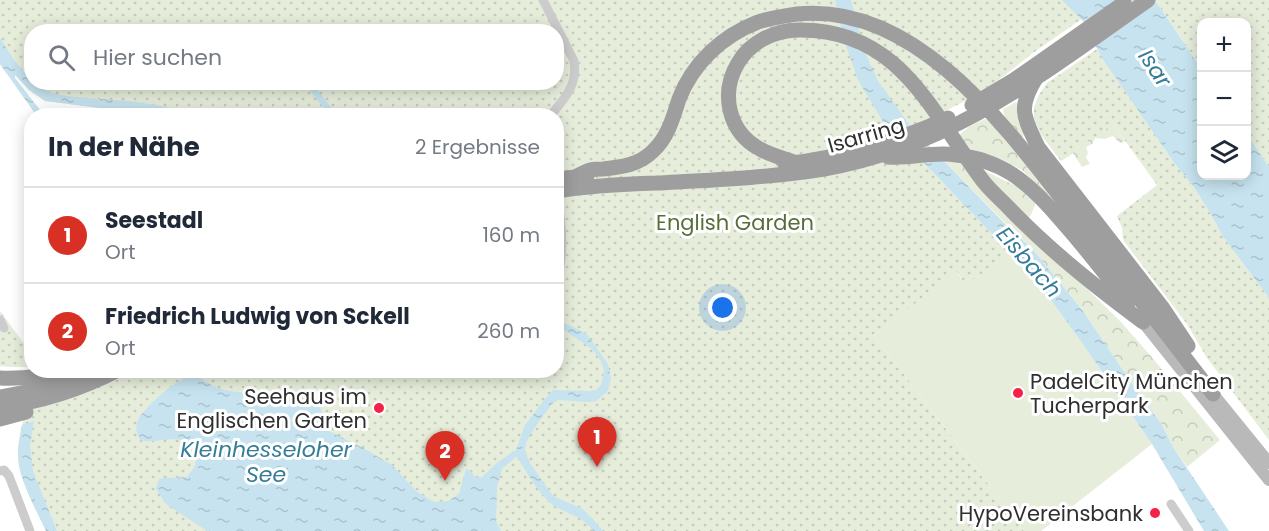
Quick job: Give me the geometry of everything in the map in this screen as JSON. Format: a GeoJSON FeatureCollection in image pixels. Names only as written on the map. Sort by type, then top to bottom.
{"type":"FeatureCollection","features":[{"type":"Feature","properties":{"kind":"highway","name":"Isarring"},"geometry":{"type":"LineString","coordinates":[[1041,70],[1129,0]]}},
{"type":"Feature","properties":{"kind":"highway","name":"Isarring"},"geometry":{"type":"LineString","coordinates":[[564,190],[625,184],[765,176],[825,168],[878,156],[936,135],[1148,0]]}},
{"type":"Feature","properties":{"kind":"highway"},"geometry":{"type":"LineString","coordinates":[[577,176],[590,170],[624,167],[638,162],[652,152],[662,140],[687,82],[700,63],[714,48],[757,22],[780,16],[811,13],[841,15],[867,23],[892,33],[942,65],[1008,132],[1214,394]]}},
{"type":"Feature","properties":{"kind":"highway"},"geometry":{"type":"LineString","coordinates":[[794,162],[759,149],[744,137],[734,123],[729,107],[728,90],[732,74],[739,61],[751,47],[764,38],[790,30],[814,30],[843,35],[870,46],[902,70],[922,92],[984,183],[1024,224],[1143,322]]}},
{"type":"Feature","properties":{"kind":"highway"},"geometry":{"type":"LineString","coordinates":[[1041,70],[1029,90],[1024,119],[1038,147],[1162,307],[1199,364],[1214,394]]}},
{"type":"Feature","properties":{"kind":"highway","name":"Isarring"},"geometry":{"type":"LineString","coordinates":[[564,178],[744,168],[894,150]]}},
{"type":"Feature","properties":{"kind":"highway"},"geometry":{"type":"LineString","coordinates":[[894,150],[954,154],[984,161],[1013,175],[1043,198],[1143,322]]}},
{"type":"Feature","properties":{"kind":"highway"},"geometry":{"type":"LineString","coordinates":[[0,378],[24,377]]}},
{"type":"Feature","properties":{"kind":"highway"},"geometry":{"type":"LineString","coordinates":[[0,396],[29,392],[72,378]]}},
{"type":"Feature","properties":{"kind":"highway"},"geometry":{"type":"LineString","coordinates":[[0,407],[31,403],[100,378]]}},
{"type":"Feature","properties":{"kind":"highway"},"geometry":{"type":"LineString","coordinates":[[0,419],[32,411],[60,400],[104,378]]}},
{"type":"Feature","properties":{"kind":"main road"},"geometry":{"type":"LineString","coordinates":[[1143,322],[1269,480]]}},
{"type":"Feature","properties":{"kind":"main road"},"geometry":{"type":"LineString","coordinates":[[1214,394],[1269,463]]}},
{"type":"Feature","properties":{"kind":"street"},"geometry":{"type":"LineString","coordinates":[[543,0],[555,24]]}},
{"type":"Feature","properties":{"kind":"street"},"geometry":{"type":"LineString","coordinates":[[557,108],[566,97],[576,72],[574,62],[564,42]]}},
{"type":"Feature","properties":{"kind":"street"},"geometry":{"type":"LineString","coordinates":[[2,471],[9,476],[30,531]]}},
{"type":"Feature","properties":{"kind":"street"},"geometry":{"type":"LineString","coordinates":[[1171,504],[1189,531]]}},
{"type":"Feature","properties":{"kind":"green space","name":"English Garden"},"geometry":{"type":"Polygon","coordinates":[[[0,0],[1070,0],[1083,18],[983,92],[892,136],[924,163],[992,234],[1014,252],[966,285],[957,272],[874,335],[1024,531],[46,531],[25,486],[18,459],[23,420],[37,378],[564,378],[564,108],[100,108],[45,101],[29,90],[564,90],[564,24],[24,24],[24,84],[16,75],[4,70],[0,64],[0,0]]]}},
{"type":"Feature","properties":{"kind":"green space"},"geometry":{"type":"Polygon","coordinates":[[[1155,0],[1269,0],[1269,167],[1251,140],[1251,18],[1197,18],[1197,62],[1155,0]]]}},
{"type":"Feature","properties":{"kind":"green space"},"geometry":{"type":"Polygon","coordinates":[[[1097,49],[1175,164],[1193,186],[1224,238],[1269,298],[1269,440],[1207,358],[1187,324],[1123,240],[1122,228],[1117,216],[1157,185],[1113,124],[1061,161],[1040,133],[1034,118],[1034,108],[1047,83],[1097,49]]]}},
{"type":"Feature","properties":{"kind":"green space"},"geometry":{"type":"Polygon","coordinates":[[[1047,83],[1113,124],[1125,141],[1120,143],[1113,136],[1105,139],[1095,138],[1092,144],[1086,147],[1088,153],[1086,157],[1090,164],[1082,167],[1073,153],[1061,161],[1040,133],[1049,129],[1034,108],[1047,83]]]}},
{"type":"Feature","properties":{"kind":"green space"},"geometry":{"type":"Polygon","coordinates":[[[1016,102],[1025,134],[1022,137],[1005,119],[1003,109],[1016,102]]]}},
{"type":"Feature","properties":{"kind":"green space"},"geometry":{"type":"Polygon","coordinates":[[[985,119],[990,121],[1049,194],[1022,170],[1003,160],[969,149],[959,135],[970,126],[985,119]]]}},
{"type":"Feature","properties":{"kind":"green space"},"geometry":{"type":"Polygon","coordinates":[[[944,161],[968,165],[985,171],[1026,191],[1036,203],[1025,228],[1121,322],[1220,440],[1187,467],[1173,447],[1161,423],[1083,311],[1031,247],[944,161]]]}},
{"type":"Feature","properties":{"kind":"green space","name":"PadelCity München Tucherpark"},"geometry":{"type":"Polygon","coordinates":[[[1014,252],[1082,343],[1152,444],[1041,531],[1024,531],[874,335],[956,272],[966,284],[1014,252]]]}},
{"type":"Feature","properties":{"kind":"green space"},"geometry":{"type":"Polygon","coordinates":[[[0,311],[24,344],[24,367],[0,366],[0,311]]]}},
{"type":"Feature","properties":{"kind":"water","name":"Eisbach"},"geometry":{"type":"Polygon","coordinates":[[[835,0],[851,0],[864,50],[878,81],[911,127],[1011,230],[1031,247],[1083,311],[1161,423],[1173,447],[1229,531],[1204,531],[1152,444],[1022,260],[992,234],[924,163],[891,135],[858,80],[846,46],[835,0]]]}},
{"type":"Feature","properties":{"kind":"water","name":"Isar"},"geometry":{"type":"Polygon","coordinates":[[[1062,0],[1155,0],[1197,62],[1197,180],[1251,180],[1251,140],[1269,167],[1269,298],[1224,238],[1193,186],[1175,164],[1102,58],[1083,21],[1062,0]]]}},
{"type":"Feature","properties":{"kind":"water"},"geometry":{"type":"Polygon","coordinates":[[[0,38],[24,72],[24,85],[15,75],[15,78],[39,108],[31,108],[0,64],[0,38]]]}},
{"type":"Feature","properties":{"kind":"water"},"geometry":{"type":"Polygon","coordinates":[[[29,90],[46,90],[66,96],[153,104],[169,108],[100,108],[45,101],[29,90]]]}},
{"type":"Feature","properties":{"kind":"water"},"geometry":{"type":"Polygon","coordinates":[[[309,90],[318,90],[332,108],[324,108],[309,90]]]}},
{"type":"Feature","properties":{"kind":"water","name":"Kleinhesseloher See"},"geometry":{"type":"Polygon","coordinates":[[[564,323],[586,333],[608,364],[611,378],[608,391],[596,401],[558,400],[552,404],[535,427],[526,443],[525,450],[530,463],[550,492],[555,497],[581,508],[603,531],[593,531],[579,518],[548,501],[516,457],[502,469],[497,487],[496,521],[501,531],[207,531],[166,504],[156,489],[159,479],[187,477],[195,465],[194,451],[189,444],[177,439],[140,440],[136,427],[145,410],[161,395],[186,378],[198,378],[227,391],[271,393],[296,398],[320,407],[323,421],[329,431],[392,465],[416,491],[434,502],[448,501],[459,494],[466,469],[470,470],[475,477],[482,477],[516,450],[525,425],[553,390],[589,391],[596,390],[601,385],[604,371],[602,363],[592,349],[564,330],[564,323]]]}},
{"type":"Feature","properties":{"kind":"water"},"geometry":{"type":"Polygon","coordinates":[[[34,421],[30,446],[33,471],[57,531],[46,531],[28,494],[19,464],[18,450],[22,425],[34,421]]]}},
{"type":"Feature","properties":{"kind":"place","name":"PadelCity München Tucherpark"},"geometry":{"type":"Point","coordinates":[1018,393]}},
{"type":"Feature","properties":{"kind":"place","name":"Seehaus im Englischen Garten"},"geometry":{"type":"Point","coordinates":[379,408]}},
{"type":"Feature","properties":{"kind":"place","name":"Seestadl"},"geometry":{"type":"Point","coordinates":[597,467]}},
{"type":"Feature","properties":{"kind":"place","name":"Friedrich Ludwig von Sckell"},"geometry":{"type":"Point","coordinates":[445,481]}},
{"type":"Feature","properties":{"kind":"place","name":"HypoVereinsbank"},"geometry":{"type":"Point","coordinates":[1155,513]}}]}
